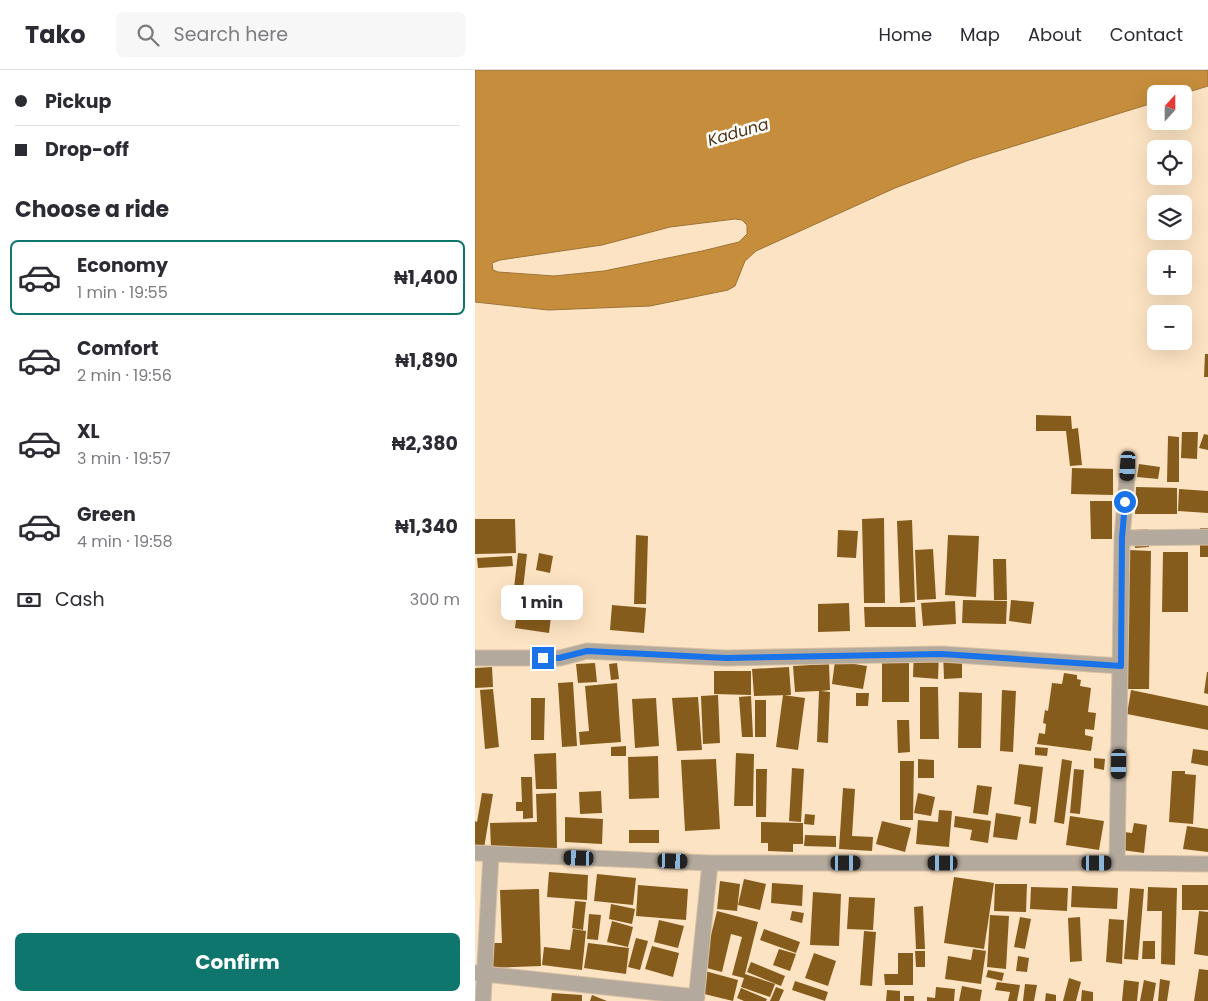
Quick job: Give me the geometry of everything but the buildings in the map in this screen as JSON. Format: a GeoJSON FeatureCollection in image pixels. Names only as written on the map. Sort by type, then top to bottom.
{"type":"FeatureCollection","features":[{"type":"Feature","properties":{"kind":"street"},"geometry":{"type":"LineString","coordinates":[[1117,863],[1122,538],[1128,466]]}},
{"type":"Feature","properties":{"kind":"street"},"geometry":{"type":"LineString","coordinates":[[1122,538],[1208,537]]}},
{"type":"Feature","properties":{"kind":"street"},"geometry":{"type":"LineString","coordinates":[[475,658],[559,658],[587,651],[726,658],[942,654],[1121,666]]}},
{"type":"Feature","properties":{"kind":"street"},"geometry":{"type":"LineString","coordinates":[[475,853],[710,863],[1208,864]]}},
{"type":"Feature","properties":{"kind":"street"},"geometry":{"type":"LineString","coordinates":[[483,1001],[480,973],[491,854]]}},
{"type":"Feature","properties":{"kind":"street"},"geometry":{"type":"LineString","coordinates":[[480,973],[697,999],[710,863]]}},
{"type":"Feature","properties":{"kind":"water","name":"Kaduna"},"geometry":{"type":"Polygon","coordinates":[[[475,70],[1208,70],[1208,86],[1193,91],[1193,85],[1147,85],[1147,105],[969,160],[895,188],[756,251],[745,261],[735,286],[728,290],[650,306],[548,310],[475,302],[475,70]],[[735,219],[670,227],[602,245],[500,260],[492,263],[493,270],[498,272],[554,276],[604,271],[739,242],[747,234],[747,225],[742,220],[735,219]]]}},
{"type":"Feature","properties":{"kind":"route"},"geometry":{"type":"LineString","coordinates":[[543,658],[559,658],[587,651],[726,658],[942,654],[1121,666],[1122,538],[1125,502]]}}]}
